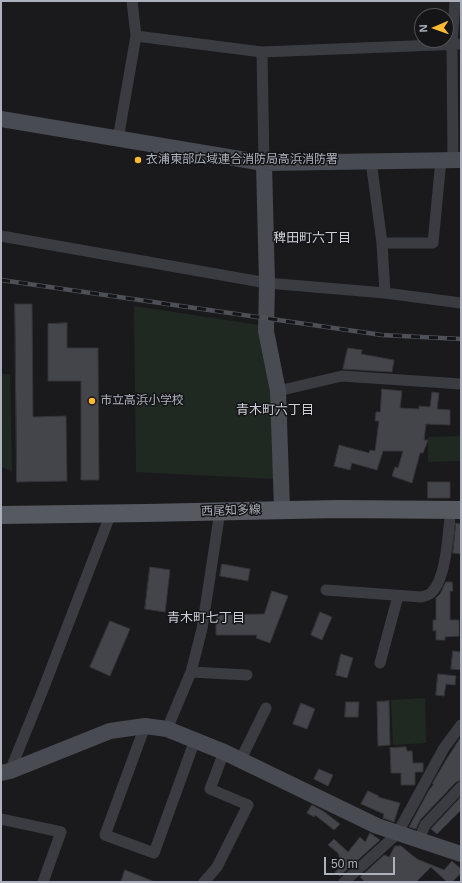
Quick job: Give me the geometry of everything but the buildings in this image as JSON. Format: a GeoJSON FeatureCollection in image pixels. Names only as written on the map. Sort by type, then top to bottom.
{"type":"FeatureCollection","features":[{"type":"Feature","properties":{"kind":"main road","name":"西尾知多線"},"geometry":{"type":"LineString","coordinates":[[1,514],[146,514],[282,509],[456,509]]}},
{"type":"Feature","properties":{"kind":"street"},"geometry":{"type":"LineString","coordinates":[[118,138],[136,36],[132,1]]}},
{"type":"Feature","properties":{"kind":"street"},"geometry":{"type":"LineString","coordinates":[[382,242],[433,243],[452,160],[456,44],[455,1]]}},
{"type":"Feature","properties":{"kind":"street"},"geometry":{"type":"LineString","coordinates":[[136,36],[262,52],[456,44]]}},
{"type":"Feature","properties":{"kind":"street"},"geometry":{"type":"LineString","coordinates":[[262,52],[267,283],[266,332],[278,391],[282,509]]}},
{"type":"Feature","properties":{"kind":"street"},"geometry":{"type":"LineString","coordinates":[[1,119],[264,163],[452,160]]}},
{"type":"Feature","properties":{"kind":"street"},"geometry":{"type":"LineString","coordinates":[[371,161],[382,242],[385,293]]}},
{"type":"Feature","properties":{"kind":"street"},"geometry":{"type":"LineString","coordinates":[[1,236],[267,283],[385,293],[461,303]]}},
{"type":"Feature","properties":{"kind":"street"},"geometry":{"type":"LineString","coordinates":[[278,391],[342,376],[461,384]]}},
{"type":"Feature","properties":{"kind":"street"},"geometry":{"type":"LineString","coordinates":[[326,590],[421,597],[431,594],[438,585],[443,571],[456,509]]}},
{"type":"Feature","properties":{"kind":"street"},"geometry":{"type":"LineString","coordinates":[[167,729],[191,672],[202,629],[220,511]]}},
{"type":"Feature","properties":{"kind":"street"},"geometry":{"type":"LineString","coordinates":[[6,772],[47,680],[111,513]]}},
{"type":"Feature","properties":{"kind":"street"},"geometry":{"type":"LineString","coordinates":[[380,663],[398,596]]}},
{"type":"Feature","properties":{"kind":"street"},"geometry":{"type":"LineString","coordinates":[[191,672],[247,675]]}},
{"type":"Feature","properties":{"kind":"street"},"geometry":{"type":"LineString","coordinates":[[240,761],[266,708]]}},
{"type":"Feature","properties":{"kind":"street"},"geometry":{"type":"LineString","coordinates":[[344,882],[397,834],[444,748],[461,725]]}},
{"type":"Feature","properties":{"kind":"street"},"geometry":{"type":"LineString","coordinates":[[6,772],[110,731],[144,726],[167,729],[224,752],[377,826],[397,834],[461,854]]}},
{"type":"Feature","properties":{"kind":"street"},"geometry":{"type":"LineString","coordinates":[[144,726],[105,835],[154,853],[195,740]]}},
{"type":"Feature","properties":{"kind":"street"},"geometry":{"type":"LineString","coordinates":[[204,882],[217,867],[248,805],[210,789],[224,752]]}},
{"type":"Feature","properties":{"kind":"street"},"geometry":{"type":"LineString","coordinates":[[419,840],[425,825],[461,787]]}},
{"type":"Feature","properties":{"kind":"street"},"geometry":{"type":"LineString","coordinates":[[1,819],[61,832],[43,882]]}},
{"type":"Feature","properties":{"kind":"shaded area"},"geometry":{"type":"Polygon","coordinates":[[[134,306],[259,325],[272,388],[275,479],[136,472],[134,306]]]}},
{"type":"Feature","properties":{"kind":"shaded area"},"geometry":{"type":"Polygon","coordinates":[[[1,374],[10,374],[12,471],[1,467],[1,374]]]}},
{"type":"Feature","properties":{"kind":"shaded area"},"geometry":{"type":"Polygon","coordinates":[[[461,436],[461,461],[428,462],[428,437],[461,436]]]}},
{"type":"Feature","properties":{"kind":"shaded area"},"geometry":{"type":"Polygon","coordinates":[[[425,698],[426,743],[393,745],[391,700],[425,698]]]}},
{"type":"Feature","properties":{"kind":"railway"},"geometry":{"type":"LineString","coordinates":[[1,280],[382,335],[461,339]]}},
{"type":"Feature","properties":{"kind":"place","name":"衣浦東部広域連合消防局高浜消防署"},"geometry":{"type":"Point","coordinates":[138,160]}},
{"type":"Feature","properties":{"kind":"place","name":"市立高浜小学校"},"geometry":{"type":"Point","coordinates":[92,401]}},
{"type":"Feature","properties":{"kind":"district","name":"稗田町六丁目"},"geometry":{"type":"Point","coordinates":[312,238]}},
{"type":"Feature","properties":{"kind":"district","name":"青木町六丁目"},"geometry":{"type":"Point","coordinates":[275,410]}},
{"type":"Feature","properties":{"kind":"district","name":"青木町七丁目"},"geometry":{"type":"Point","coordinates":[206,618]}}]}
